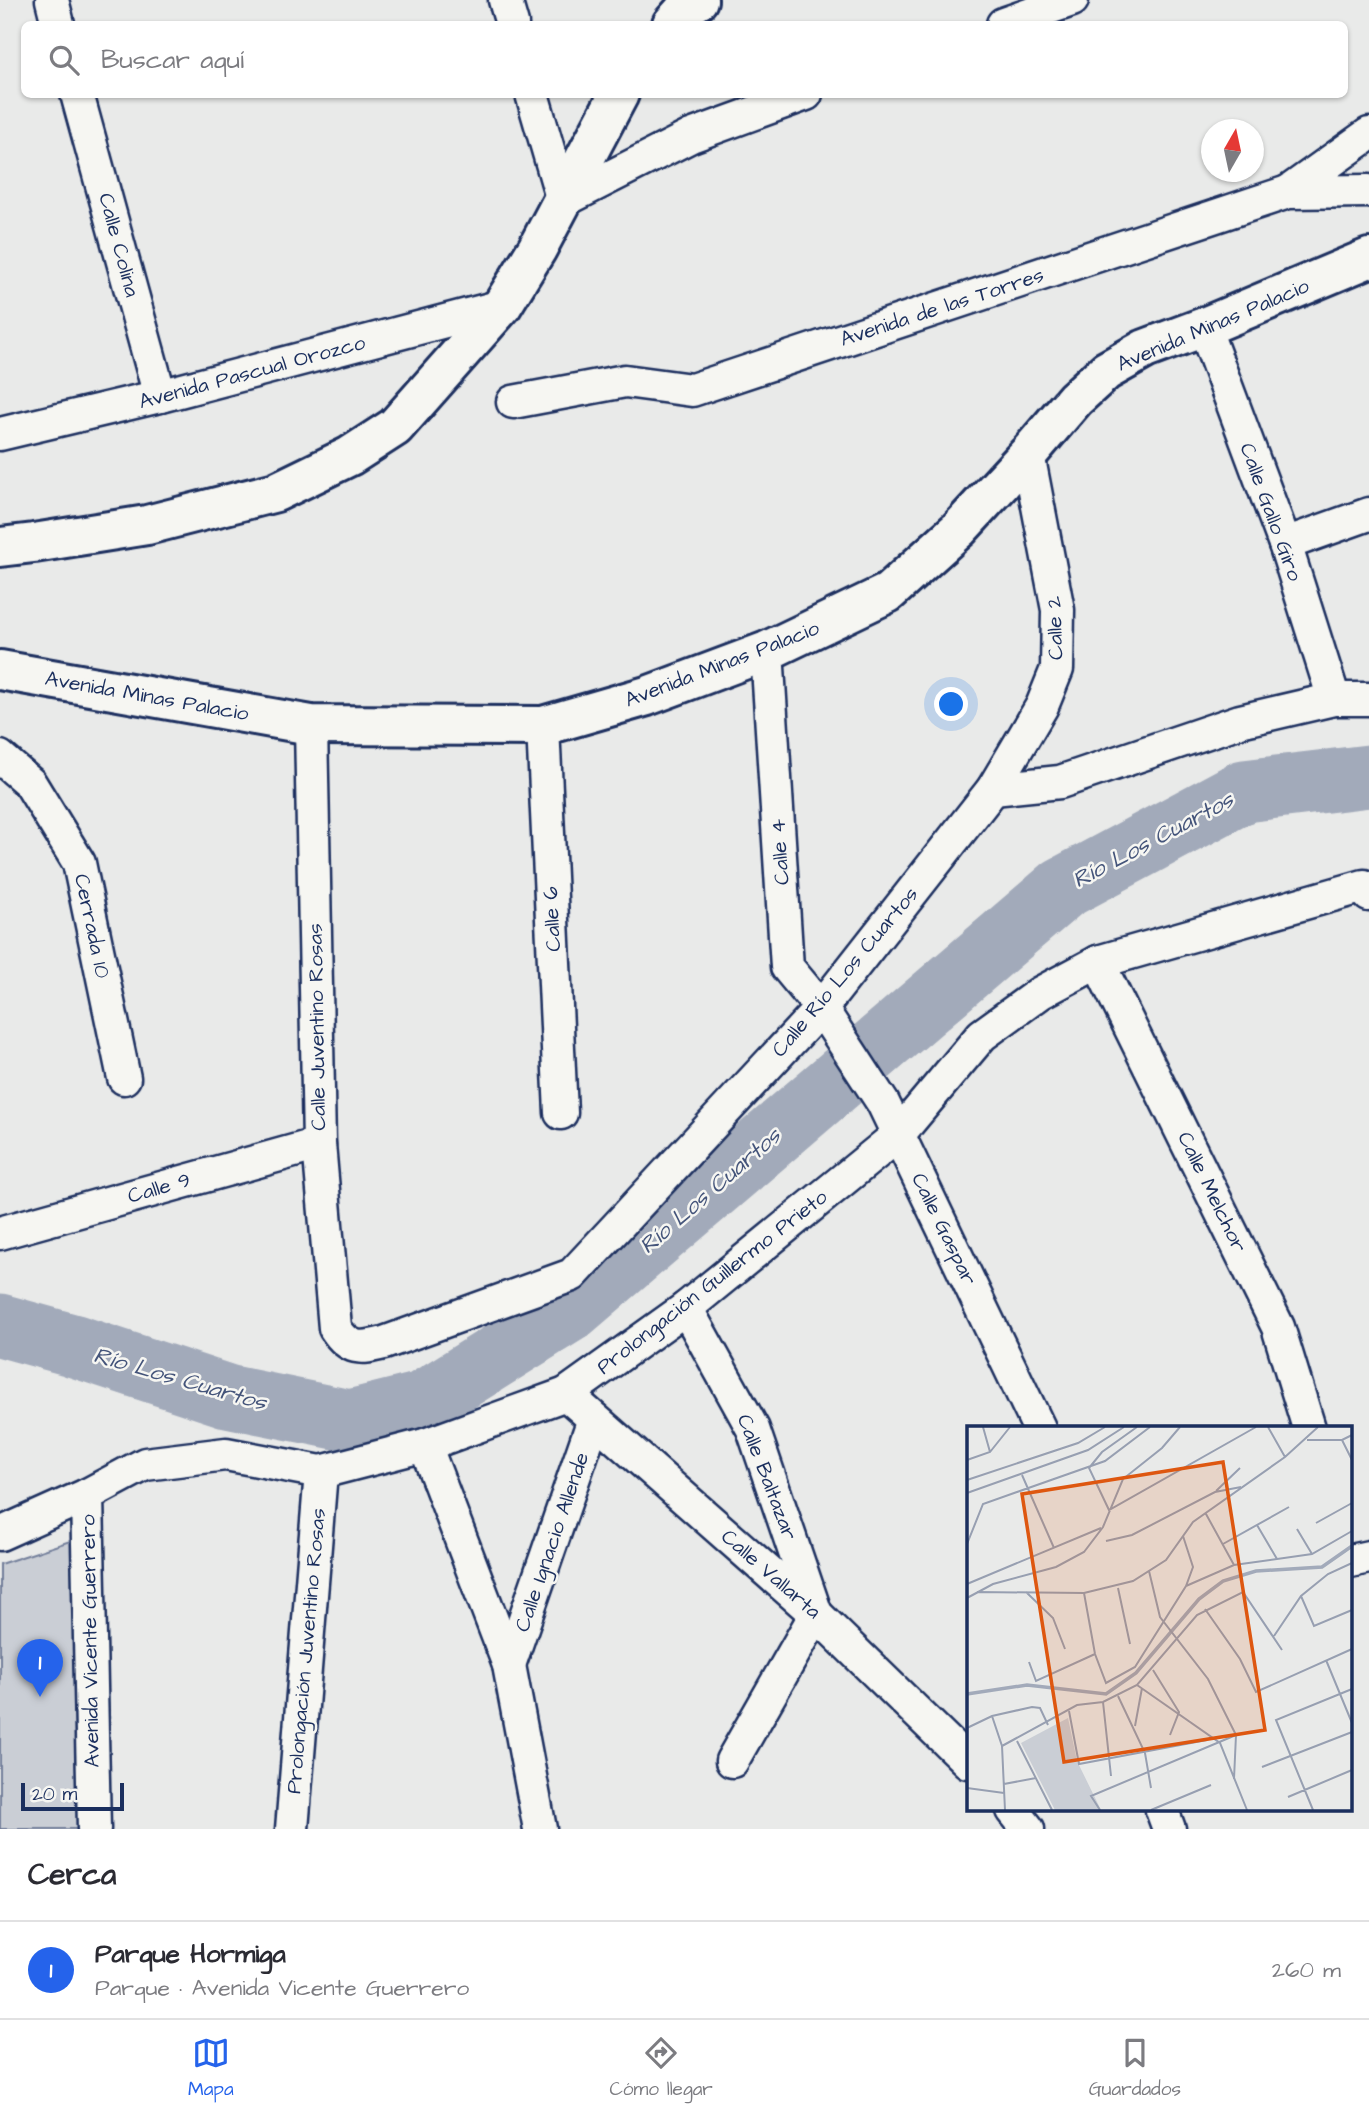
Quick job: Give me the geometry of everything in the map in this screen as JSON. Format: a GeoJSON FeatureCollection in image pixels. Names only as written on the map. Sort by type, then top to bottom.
{"type":"FeatureCollection","features":[{"type":"Feature","properties":{"kind":"main road"},"geometry":{"type":"LineString","coordinates":[[675,21],[687,7],[698,0]]}},
{"type":"Feature","properties":{"kind":"main road"},"geometry":{"type":"LineString","coordinates":[[0,547],[147,524],[276,492],[350,456],[395,427],[502,306],[563,201],[617,98]]}},
{"type":"Feature","properties":{"kind":"main road","name":"Avenida Minas Palacio"},"geometry":{"type":"LineString","coordinates":[[0,670],[312,725],[543,726],[647,695],[766,651],[888,593],[959,529],[1075,399],[1106,371],[1145,349],[1369,258]]}},
{"type":"Feature","properties":{"kind":"street"},"geometry":{"type":"LineString","coordinates":[[52,0],[57,21]]}},
{"type":"Feature","properties":{"kind":"street"},"geometry":{"type":"LineString","coordinates":[[505,0],[511,21]]}},
{"type":"Feature","properties":{"kind":"street"},"geometry":{"type":"LineString","coordinates":[[1012,21],[1072,0]]}},
{"type":"Feature","properties":{"kind":"street","name":"Calle Colina"},"geometry":{"type":"LineString","coordinates":[[78,98],[160,397]]}},
{"type":"Feature","properties":{"kind":"street"},"geometry":{"type":"LineString","coordinates":[[533,98],[563,201],[691,136],[795,98]]}},
{"type":"Feature","properties":{"kind":"street"},"geometry":{"type":"LineString","coordinates":[[1287,192],[1369,134]]}},
{"type":"Feature","properties":{"kind":"street","name":"Avenida de las Torres"},"geometry":{"type":"LineString","coordinates":[[513,402],[625,381],[692,390],[1287,192],[1369,191]]}},
{"type":"Feature","properties":{"kind":"street","name":"Avenida Pascual Orozco"},"geometry":{"type":"LineString","coordinates":[[0,434],[160,397],[502,306]]}},
{"type":"Feature","properties":{"kind":"street","name":"Calle Gallo Giro"},"geometry":{"type":"LineString","coordinates":[[1204,327],[1285,544],[1334,699]]}},
{"type":"Feature","properties":{"kind":"street","name":"Calle 2"},"geometry":{"type":"LineString","coordinates":[[993,789],[1042,706],[1057,669],[1058,610],[1028,454]]}},
{"type":"Feature","properties":{"kind":"street"},"geometry":{"type":"LineString","coordinates":[[1285,544],[1369,514]]}},
{"type":"Feature","properties":{"kind":"street","name":"Calle 4"},"geometry":{"type":"LineString","coordinates":[[766,651],[787,967],[821,1008],[838,1036]]}},
{"type":"Feature","properties":{"kind":"street"},"geometry":{"type":"LineString","coordinates":[[993,789],[1060,782],[1240,721],[1334,699],[1369,699]]}},
{"type":"Feature","properties":{"kind":"street","name":"Calle Juventino Rosas"},"geometry":{"type":"LineString","coordinates":[[312,725],[319,1143],[335,1328]]}},
{"type":"Feature","properties":{"kind":"street","name":"Calle 6"},"geometry":{"type":"LineString","coordinates":[[543,726],[561,1113]]}},
{"type":"Feature","properties":{"kind":"street","name":"Cerrada 10"},"geometry":{"type":"LineString","coordinates":[[0,758],[30,783],[79,863],[124,1078]]}},
{"type":"Feature","properties":{"kind":"street","name":"Calle Río Los Cuartos"},"geometry":{"type":"LineString","coordinates":[[335,1328],[343,1341],[363,1349],[572,1275],[821,1008],[993,789]]}},
{"type":"Feature","properties":{"kind":"street","name":"Prolongación Guillermo Prieto"},"geometry":{"type":"LineString","coordinates":[[0,1534],[86,1495],[145,1464],[226,1454],[321,1472],[425,1445],[566,1394],[686,1308],[898,1135],[982,1035],[1040,993],[1098,962],[1367,890]]}},
{"type":"Feature","properties":{"kind":"street","name":"Calle Melchor"},"geometry":{"type":"LineString","coordinates":[[1098,962],[1278,1327],[1308,1426]]}},
{"type":"Feature","properties":{"kind":"street","name":"Calle Gaspar"},"geometry":{"type":"LineString","coordinates":[[838,1036],[883,1103],[1038,1426]]}},
{"type":"Feature","properties":{"kind":"street","name":"Calle 9"},"geometry":{"type":"LineString","coordinates":[[0,1233],[319,1143]]}},
{"type":"Feature","properties":{"kind":"street","name":"Calle Baltazar"},"geometry":{"type":"LineString","coordinates":[[686,1308],[753,1429],[816,1614]]}},
{"type":"Feature","properties":{"kind":"street","name":"Calle Vallarta"},"geometry":{"type":"LineString","coordinates":[[566,1394],[816,1614],[967,1761]]}},
{"type":"Feature","properties":{"kind":"street","name":"Calle Ignacio Allende"},"geometry":{"type":"LineString","coordinates":[[509,1665],[594,1419]]}},
{"type":"Feature","properties":{"kind":"street","name":"Calle Ignacio Allende"},"geometry":{"type":"LineString","coordinates":[[425,1445],[509,1665],[540,1829]]}},
{"type":"Feature","properties":{"kind":"street","name":"Prolongación Juventino Rosas"},"geometry":{"type":"LineString","coordinates":[[292,1829],[321,1472]]}},
{"type":"Feature","properties":{"kind":"street","name":"Avenida Vicente Guerrero"},"geometry":{"type":"LineString","coordinates":[[86,1495],[94,1829]]}},
{"type":"Feature","properties":{"kind":"street"},"geometry":{"type":"LineString","coordinates":[[732,1760],[816,1614]]}},
{"type":"Feature","properties":{"kind":"street"},"geometry":{"type":"LineString","coordinates":[[1015,1812],[1028,1829]]}},
{"type":"Feature","properties":{"kind":"street"},"geometry":{"type":"LineString","coordinates":[[1163,1812],[1169,1829]]}},
{"type":"Feature","properties":{"kind":"shaded area"},"geometry":{"type":"Polygon","coordinates":[[[73,1540],[85,1829],[0,1829],[0,1564],[73,1540]]]}},
{"type":"Feature","properties":{"kind":"waterway","name":"Río Los Cuartos"},"geometry":{"type":"LineString","coordinates":[[0,1325],[72,1345],[227,1396],[350,1421],[422,1403],[569,1311],[1063,888],[1244,791],[1369,776]]}},
{"type":"Feature","properties":{"kind":"place","name":"Parque Hormiga"},"geometry":{"type":"Point","coordinates":[40,1697]}}]}
